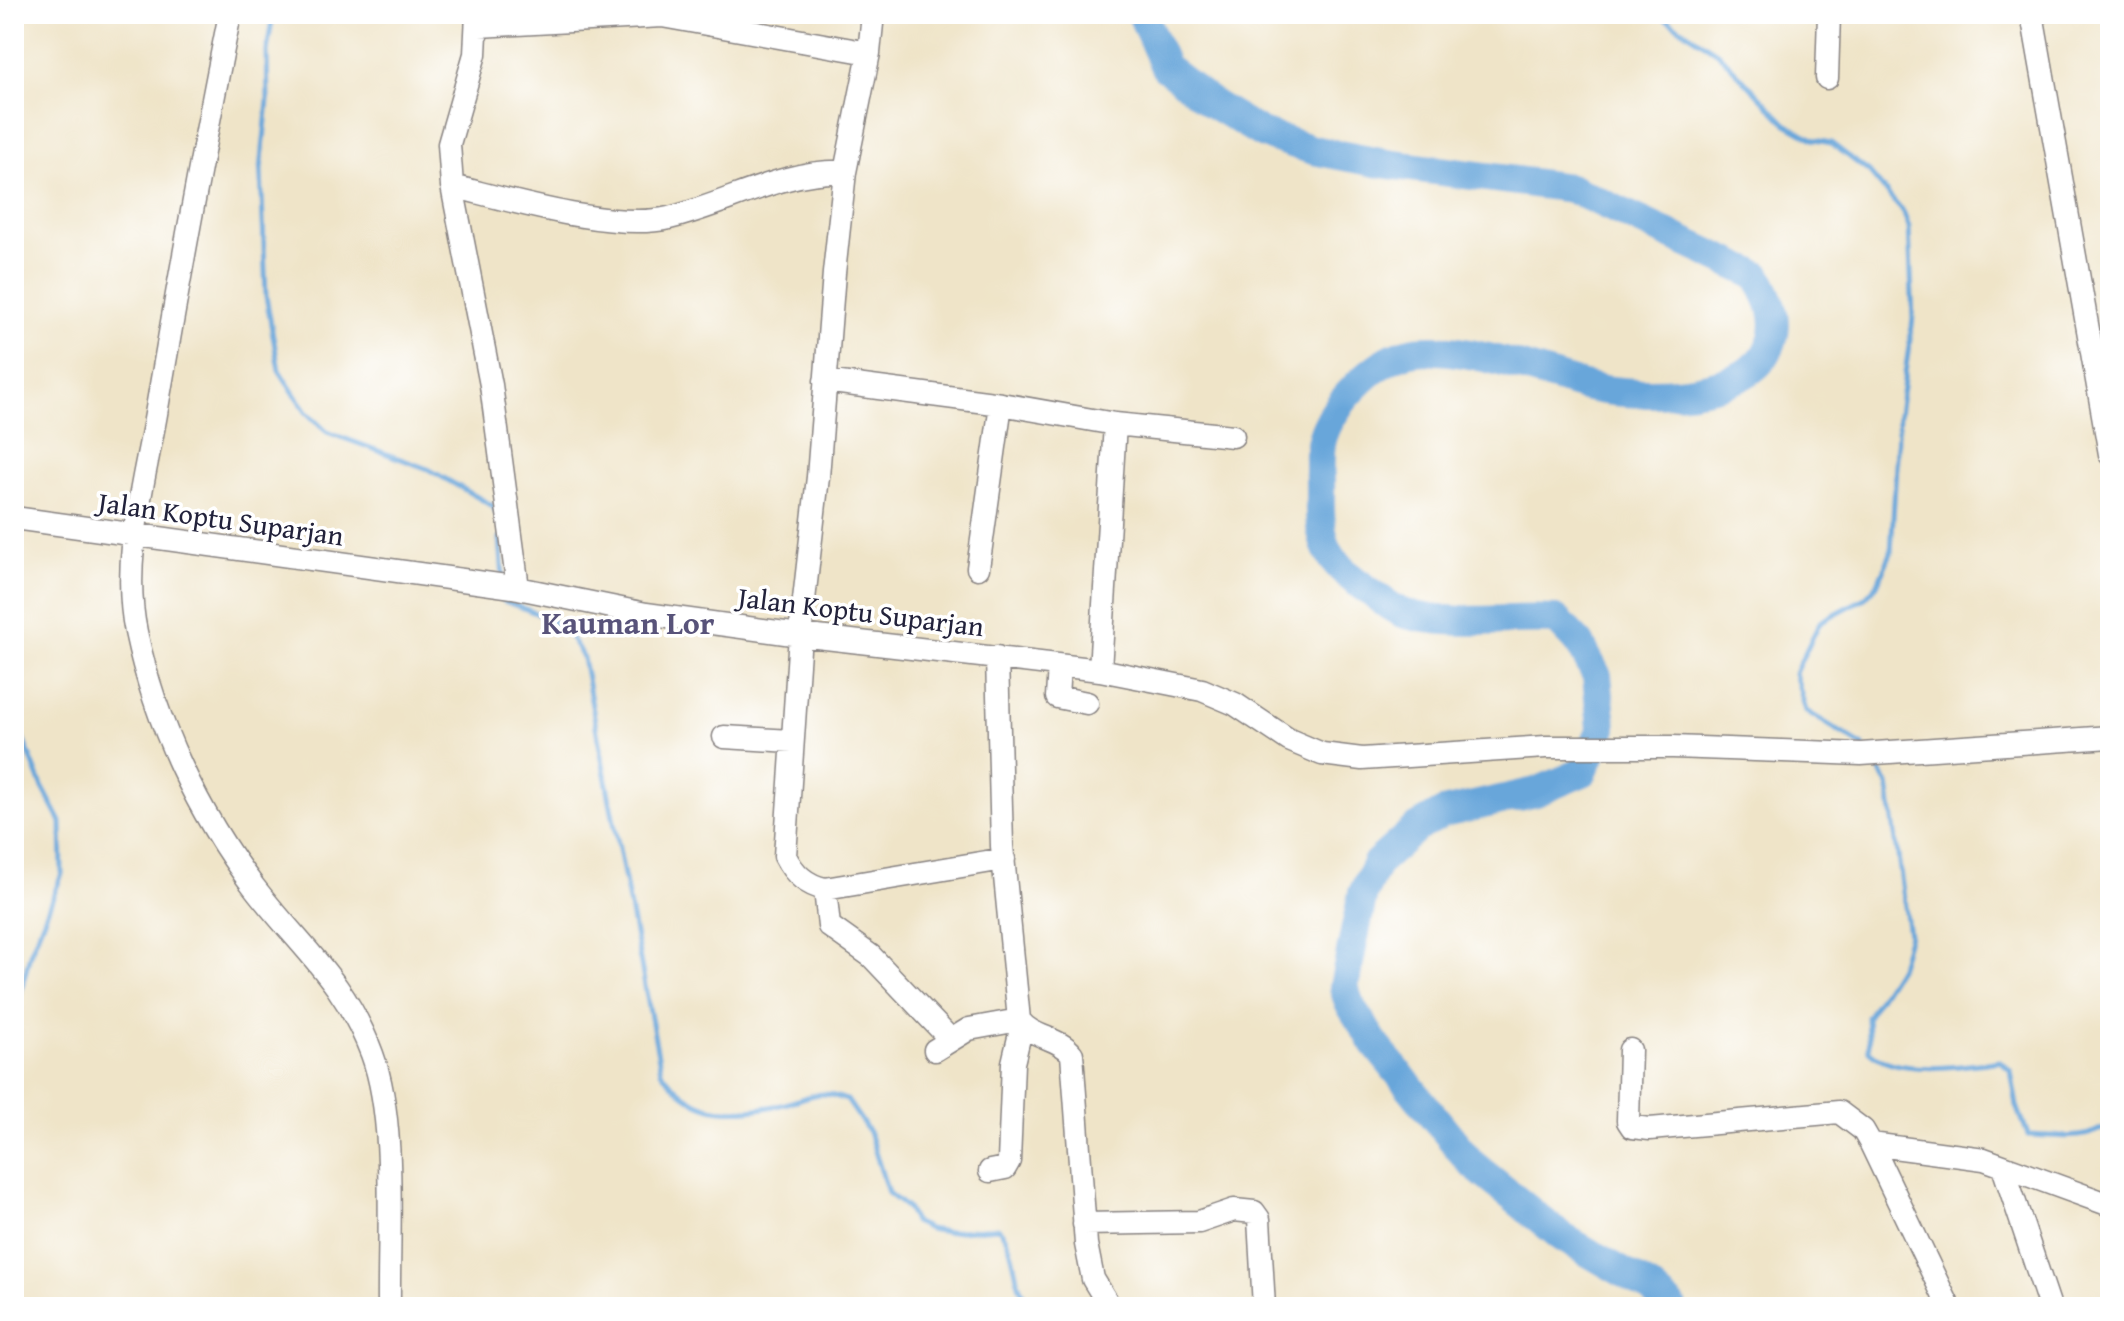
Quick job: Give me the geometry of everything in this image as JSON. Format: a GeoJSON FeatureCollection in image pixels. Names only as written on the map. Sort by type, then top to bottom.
{"type":"FeatureCollection","features":[{"type":"Feature","properties":{"kind":"street"},"geometry":{"type":"LineString","coordinates":[[230,14],[194,190],[135,538],[135,629],[174,746],[227,850],[257,891],[338,984],[373,1057],[386,1111],[389,1307]]}},
{"type":"Feature","properties":{"kind":"street"},"geometry":{"type":"LineString","coordinates":[[873,14],[869,53],[845,172],[800,635],[785,856],[792,870],[810,886],[825,889],[1004,859]]}},
{"type":"Feature","properties":{"kind":"street"},"geometry":{"type":"LineString","coordinates":[[1827,78],[1829,14]]}},
{"type":"Feature","properties":{"kind":"street"},"geometry":{"type":"LineString","coordinates":[[2032,14],[2110,454]]}},
{"type":"Feature","properties":{"kind":"street"},"geometry":{"type":"LineString","coordinates":[[516,587],[491,385],[452,186],[449,144],[475,54],[478,20],[672,16],[869,53]]}},
{"type":"Feature","properties":{"kind":"street"},"geometry":{"type":"LineString","coordinates":[[452,186],[630,221],[667,218],[803,173],[845,172]]}},
{"type":"Feature","properties":{"kind":"street"},"geometry":{"type":"LineString","coordinates":[[825,381],[1001,404],[1115,424],[1233,436]]}},
{"type":"Feature","properties":{"kind":"street"},"geometry":{"type":"LineString","coordinates":[[978,568],[1001,404]]}},
{"type":"Feature","properties":{"kind":"street"},"geometry":{"type":"LineString","coordinates":[[1100,670],[1115,424]]}},
{"type":"Feature","properties":{"kind":"street","name":"Jalan Koptu Suparjan"},"geometry":{"type":"LineString","coordinates":[[14,518],[135,538],[516,587],[646,614],[1100,670],[1202,690],[1235,704],[1289,740],[1322,754],[1362,759],[1546,747],[1872,753],[2110,737]]}},
{"type":"Feature","properties":{"kind":"street"},"geometry":{"type":"LineString","coordinates":[[990,1171],[1005,1168],[1009,1161],[1013,1063],[1020,1022],[1004,859],[997,657]]}},
{"type":"Feature","properties":{"kind":"street"},"geometry":{"type":"LineString","coordinates":[[1059,666],[1057,697],[1087,703]]}},
{"type":"Feature","properties":{"kind":"street"},"geometry":{"type":"LineString","coordinates":[[724,737],[792,741]]}},
{"type":"Feature","properties":{"kind":"street"},"geometry":{"type":"LineString","coordinates":[[825,889],[829,926],[871,956],[951,1039],[1020,1022],[1066,1046],[1072,1054],[1084,1224],[1093,1279],[1110,1307]]}},
{"type":"Feature","properties":{"kind":"street"},"geometry":{"type":"LineString","coordinates":[[1630,1050],[1628,1121],[1632,1127],[1650,1129],[1839,1112],[1863,1130],[1949,1307]]}},
{"type":"Feature","properties":{"kind":"street"},"geometry":{"type":"LineString","coordinates":[[1871,1144],[1984,1159],[2110,1205]]}},
{"type":"Feature","properties":{"kind":"street"},"geometry":{"type":"LineString","coordinates":[[2003,1167],[2050,1307]]}},
{"type":"Feature","properties":{"kind":"street"},"geometry":{"type":"LineString","coordinates":[[1084,1224],[1199,1222],[1234,1210],[1254,1212],[1259,1219],[1264,1307]]}},
{"type":"Feature","properties":{"kind":"waterway"},"geometry":{"type":"LineString","coordinates":[[273,14],[267,51],[268,100],[261,170],[266,296],[279,370],[306,412],[327,432],[428,469],[493,506],[499,519]]}},
{"type":"Feature","properties":{"kind":"waterway"},"geometry":{"type":"LineString","coordinates":[[1142,14],[1165,67],[1213,104],[1261,133],[1313,150],[1380,163],[1570,188],[1758,276],[1768,296],[1775,324],[1771,344],[1752,369],[1733,380],[1682,391],[1628,392],[1584,386],[1471,354],[1426,350],[1406,353],[1381,365],[1345,398],[1328,424],[1320,450],[1321,527],[1328,550],[1341,569],[1406,614],[1462,621],[1557,620],[1580,644],[1597,676],[1602,728],[1583,772],[1536,792],[1443,813],[1415,829],[1377,863],[1363,893],[1344,987],[1349,1003],[1375,1044],[1472,1164],[1562,1237],[1650,1288],[1672,1307]]}},
{"type":"Feature","properties":{"kind":"waterway"},"geometry":{"type":"LineString","coordinates":[[1658,14],[1717,52],[1786,124],[1815,140],[1831,143],[1869,172],[1903,212],[1909,227],[1913,319],[1899,414],[1891,553],[1877,585],[1865,598],[1820,622],[1795,673],[1806,711],[1863,746]]}},
{"type":"Feature","properties":{"kind":"waterway"},"geometry":{"type":"LineString","coordinates":[[500,537],[503,579]]}},
{"type":"Feature","properties":{"kind":"waterway"},"geometry":{"type":"LineString","coordinates":[[503,593],[504,601],[541,615],[560,627],[583,658],[661,1071],[685,1096],[711,1108],[757,1109],[817,1094],[847,1100],[869,1132],[888,1193],[907,1208],[914,1222],[946,1232],[998,1228],[1010,1247],[1021,1291],[1036,1307]]}},
{"type":"Feature","properties":{"kind":"waterway"},"geometry":{"type":"LineString","coordinates":[[14,716],[42,786],[61,822],[62,874],[30,954],[14,1020]]}},
{"type":"Feature","properties":{"kind":"waterway"},"geometry":{"type":"LineString","coordinates":[[1873,761],[1888,784],[1909,935],[1900,965],[1867,1017],[1869,1051],[1881,1059],[1913,1067],[1950,1067],[2000,1061],[2011,1071],[2017,1106],[2028,1135],[2081,1136],[2110,1124]]}},
{"type":"Feature","properties":{"kind":"district","name":"Kauman Lor"},"geometry":{"type":"Point","coordinates":[628,622]}}]}
